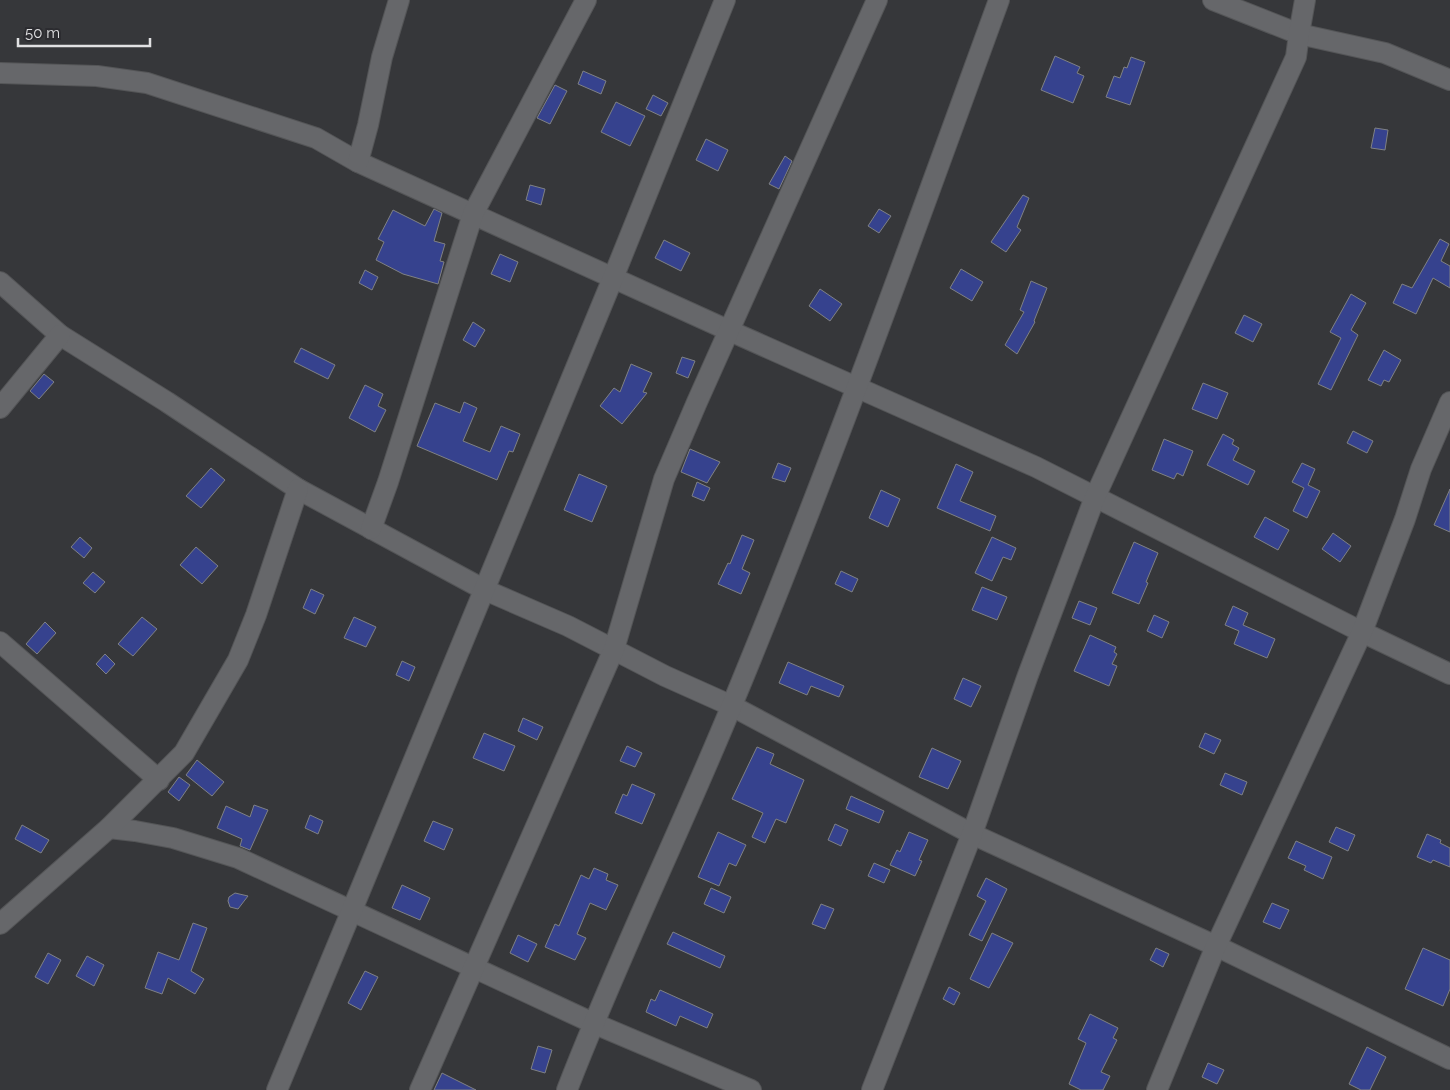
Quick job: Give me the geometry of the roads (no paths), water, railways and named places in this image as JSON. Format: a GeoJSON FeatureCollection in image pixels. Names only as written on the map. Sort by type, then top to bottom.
{"type":"FeatureCollection","features":[{"type":"Feature","properties":{"kind":"street"},"geometry":{"type":"LineString","coordinates":[[358,162],[368,125],[382,56],[399,0]]}},
{"type":"Feature","properties":{"kind":"street"},"geometry":{"type":"LineString","coordinates":[[371,529],[388,482],[474,214],[586,0]]}},
{"type":"Feature","properties":{"kind":"street"},"geometry":{"type":"LineString","coordinates":[[277,1090],[614,278],[725,0]]}},
{"type":"Feature","properties":{"kind":"street"},"geometry":{"type":"LineString","coordinates":[[420,1090],[614,650],[664,479],[877,0]]}},
{"type":"Feature","properties":{"kind":"street"},"geometry":{"type":"LineString","coordinates":[[567,1090],[593,1023],[732,706],[858,388],[999,0]]}},
{"type":"Feature","properties":{"kind":"street"},"geometry":{"type":"LineString","coordinates":[[1213,0],[1299,34],[1385,53],[1450,80]]}},
{"type":"Feature","properties":{"kind":"street"},"geometry":{"type":"LineString","coordinates":[[872,1090],[972,834],[1028,675],[1095,496],[1296,58],[1305,0]]}},
{"type":"Feature","properties":{"kind":"street"},"geometry":{"type":"LineString","coordinates":[[0,73],[97,76],[147,84],[316,138],[358,162],[730,331],[1036,467],[1362,632],[1450,674]]}},
{"type":"Feature","properties":{"kind":"street"},"geometry":{"type":"LineString","coordinates":[[0,282],[60,335],[167,402],[298,490],[485,590],[568,626],[665,676],[732,706],[972,834],[1216,946],[1450,1059]]}},
{"type":"Feature","properties":{"kind":"street"},"geometry":{"type":"LineString","coordinates":[[0,408],[60,335]]}},
{"type":"Feature","properties":{"kind":"street"},"geometry":{"type":"LineString","coordinates":[[1157,1090],[1216,946],[1362,632],[1405,519],[1421,468],[1450,402]]}},
{"type":"Feature","properties":{"kind":"street"},"geometry":{"type":"LineString","coordinates":[[0,924],[108,828],[159,780],[184,753],[238,660],[256,615],[298,490]]}},
{"type":"Feature","properties":{"kind":"street"},"geometry":{"type":"LineString","coordinates":[[0,642],[159,780]]}},
{"type":"Feature","properties":{"kind":"street"},"geometry":{"type":"LineString","coordinates":[[108,828],[173,838],[238,858],[593,1023],[751,1090]]}}]}
